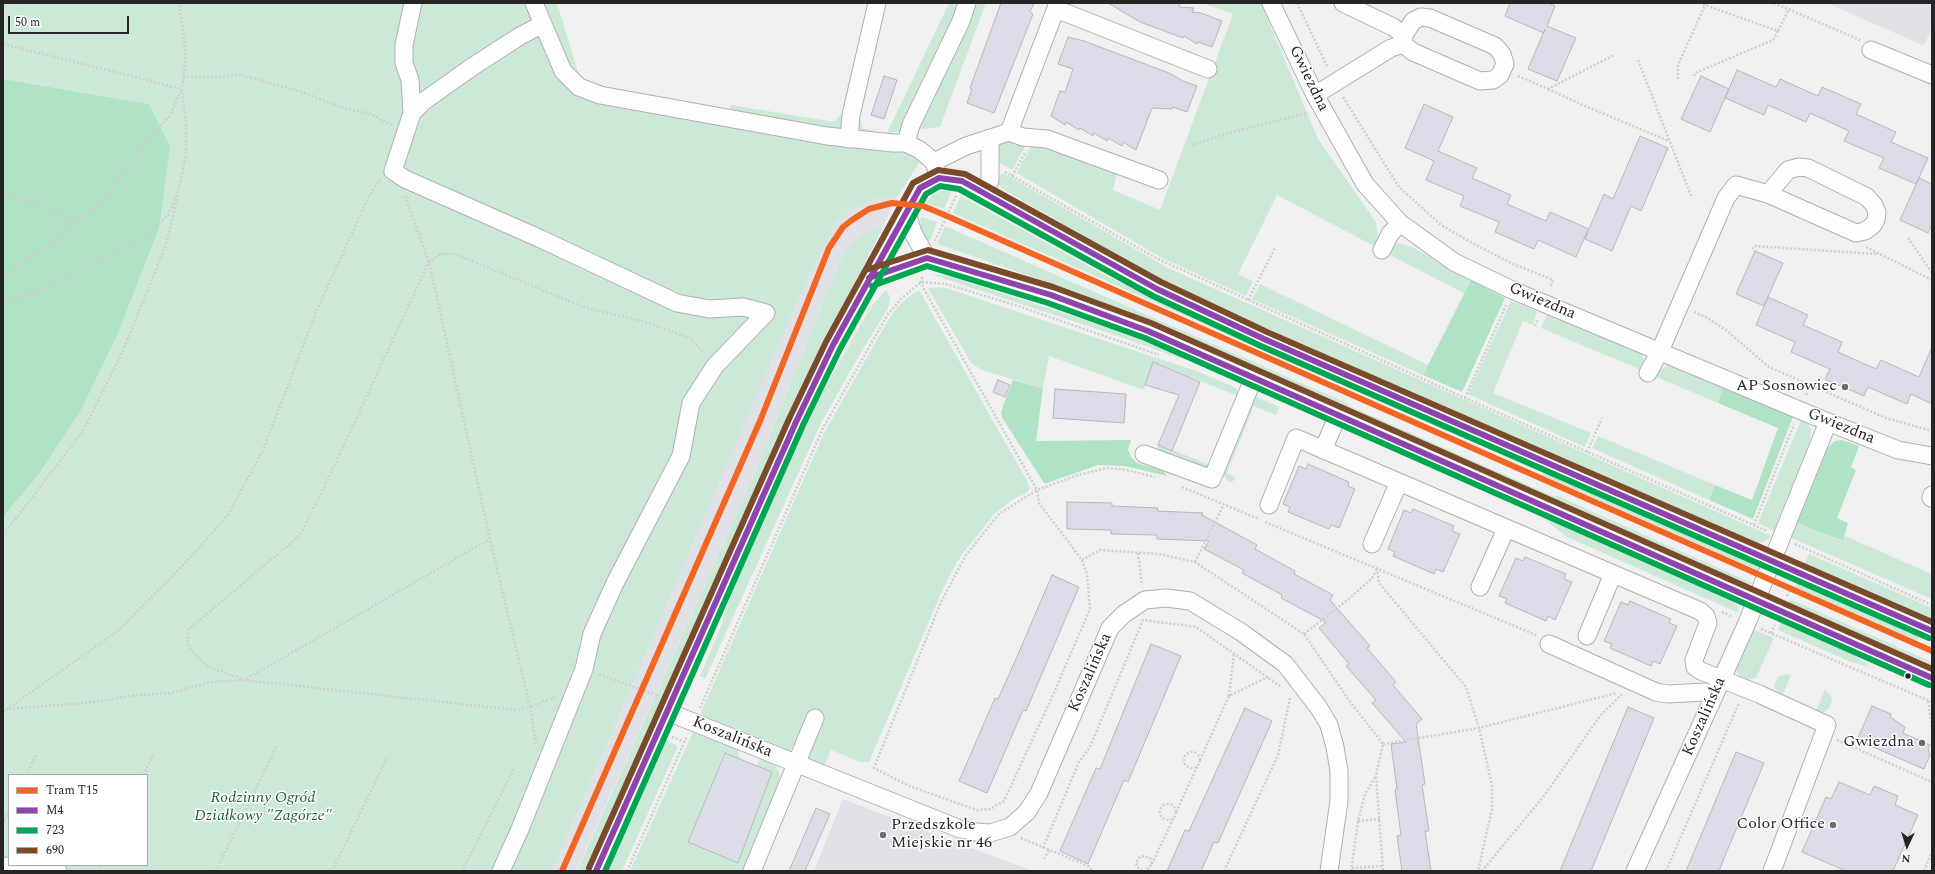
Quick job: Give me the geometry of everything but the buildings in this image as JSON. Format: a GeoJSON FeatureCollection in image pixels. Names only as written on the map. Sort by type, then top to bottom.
{"type":"FeatureCollection","features":[{"type":"Feature","properties":{"kind":"street"},"geometry":{"type":"LineString","coordinates":[[412,113],[410,80],[404,63],[404,46],[413,3]]}},
{"type":"Feature","properties":{"kind":"street"},"geometry":{"type":"LineString","coordinates":[[534,3],[563,71],[579,87],[600,96],[827,136],[906,143],[920,150],[937,170],[962,181],[1157,289],[1264,339],[1932,631]]}},
{"type":"Feature","properties":{"kind":"street"},"geometry":{"type":"LineString","coordinates":[[849,139],[851,115],[877,3]]}},
{"type":"Feature","properties":{"kind":"street"},"geometry":{"type":"LineString","coordinates":[[906,143],[911,124],[961,21],[967,3]]}},
{"type":"Feature","properties":{"kind":"street","name":"Gwiezdna"},"geometry":{"type":"LineString","coordinates":[[1271,3],[1318,100],[1364,184],[1400,224],[1454,262],[1512,290],[1828,422],[1898,450],[1932,456]]}},
{"type":"Feature","properties":{"kind":"street"},"geometry":{"type":"LineString","coordinates":[[1318,100],[1335,82],[1403,40],[1413,21],[1421,17],[1430,18],[1495,46],[1502,54],[1505,64],[1500,75],[1493,80],[1480,81],[1413,52],[1403,40],[1393,27],[1343,3]]}},
{"type":"Feature","properties":{"kind":"street"},"geometry":{"type":"LineString","coordinates":[[1009,132],[1057,6],[1208,69]]}},
{"type":"Feature","properties":{"kind":"street"},"geometry":{"type":"LineString","coordinates":[[501,871],[520,829],[576,689],[584,668],[592,634],[615,583],[681,456],[691,403],[715,366],[766,313],[743,307],[709,309],[677,303],[541,239],[399,175],[405,131],[412,113],[424,101],[472,67],[520,36],[543,24]]}},
{"type":"Feature","properties":{"kind":"street"},"geometry":{"type":"LineString","coordinates":[[1868,46],[1932,75]]}},
{"type":"Feature","properties":{"kind":"street"},"geometry":{"type":"LineString","coordinates":[[596,871],[659,731],[664,705],[833,345],[920,188],[937,170],[947,154],[1009,132],[1022,137],[1046,139],[1159,180]]}},
{"type":"Feature","properties":{"kind":"street"},"geometry":{"type":"LineString","coordinates":[[984,194],[990,180],[990,138]]}},
{"type":"Feature","properties":{"kind":"street"},"geometry":{"type":"LineString","coordinates":[[1648,373],[1660,351],[1726,198],[1736,185],[1768,194],[1856,234],[1865,231],[1873,225],[1877,212],[1874,205],[1867,197],[1808,168],[1799,167],[1788,170],[1768,194]]}},
{"type":"Feature","properties":{"kind":"street"},"geometry":{"type":"LineString","coordinates":[[907,213],[913,233],[928,258]]}},
{"type":"Feature","properties":{"kind":"street"},"geometry":{"type":"LineString","coordinates":[[1382,250],[1390,234],[1400,224]]}},
{"type":"Feature","properties":{"kind":"street"},"geometry":{"type":"LineString","coordinates":[[869,278],[928,258],[1051,295],[1148,331],[1932,678]]}},
{"type":"Feature","properties":{"kind":"street"},"geometry":{"type":"LineString","coordinates":[[1144,454],[1212,479],[1254,377]]}},
{"type":"Feature","properties":{"kind":"street"},"geometry":{"type":"LineString","coordinates":[[1323,450],[1338,415]]}},
{"type":"Feature","properties":{"kind":"street","name":"Koszalińska"},"geometry":{"type":"LineString","coordinates":[[1635,871],[1747,623],[1828,422]]}},
{"type":"Feature","properties":{"kind":"street"},"geometry":{"type":"LineString","coordinates":[[1269,504],[1296,438],[1700,611],[1706,616],[1708,623],[1694,660],[1695,666],[1718,686]]}},
{"type":"Feature","properties":{"kind":"street"},"geometry":{"type":"LineString","coordinates":[[1372,544],[1399,482]]}},
{"type":"Feature","properties":{"kind":"street"},"geometry":{"type":"LineString","coordinates":[[1480,587],[1506,529]]}},
{"type":"Feature","properties":{"kind":"street"},"geometry":{"type":"LineString","coordinates":[[1587,636],[1613,574]]}},
{"type":"Feature","properties":{"kind":"street","name":"Koszalińska"},"geometry":{"type":"LineString","coordinates":[[664,705],[693,722],[796,765],[960,829],[990,833],[1010,827],[1027,812],[1039,793],[1110,628],[1124,614],[1145,600],[1166,598],[1190,601],[1241,632],[1285,664],[1319,708],[1329,725],[1339,771],[1339,801],[1329,871]]}},
{"type":"Feature","properties":{"kind":"street"},"geometry":{"type":"LineString","coordinates":[[1549,644],[1656,692],[1668,694],[1705,692],[1718,686],[1745,688],[1827,725],[1772,871]]}},
{"type":"Feature","properties":{"kind":"street"},"geometry":{"type":"LineString","coordinates":[[752,871],[815,718]]}},
{"type":"Feature","properties":{"kind":"street"},"geometry":{"type":"LineString","coordinates":[[3,866],[58,871]]}},
{"type":"Feature","properties":{"kind":"path"},"geometry":{"type":"LineString","coordinates":[[3,535],[10,528],[83,431],[121,355],[166,245],[186,155],[186,123],[182,89],[185,46],[179,3]]}},
{"type":"Feature","properties":{"kind":"path"},"geometry":{"type":"LineString","coordinates":[[1297,3],[1335,82],[1373,148],[1399,187],[1441,225],[1474,244],[1514,264],[1554,280],[1548,294]]}},
{"type":"Feature","properties":{"kind":"path"},"geometry":{"type":"LineString","coordinates":[[1699,3],[1706,4],[1778,31]]}},
{"type":"Feature","properties":{"kind":"path"},"geometry":{"type":"LineString","coordinates":[[1774,3],[1868,46]]}},
{"type":"Feature","properties":{"kind":"path"},"geometry":{"type":"LineString","coordinates":[[1678,79],[1678,65],[1706,4]]}},
{"type":"Feature","properties":{"kind":"path"},"geometry":{"type":"LineString","coordinates":[[1694,76],[1695,74],[1773,40],[1789,9]]}},
{"type":"Feature","properties":{"kind":"path"},"geometry":{"type":"LineString","coordinates":[[3,44],[182,89]]}},
{"type":"Feature","properties":{"kind":"path"},"geometry":{"type":"LineString","coordinates":[[1548,89],[1614,54]]}},
{"type":"Feature","properties":{"kind":"path"},"geometry":{"type":"LineString","coordinates":[[1638,60],[1692,198]]}},
{"type":"Feature","properties":{"kind":"path"},"geometry":{"type":"LineString","coordinates":[[1503,69],[1585,106],[1669,141]]}},
{"type":"Feature","properties":{"kind":"path"},"geometry":{"type":"LineString","coordinates":[[183,77],[220,77],[238,74],[306,93],[340,107],[370,114],[405,131]]}},
{"type":"Feature","properties":{"kind":"path"},"geometry":{"type":"LineString","coordinates":[[3,275],[57,239],[75,220],[93,212],[103,202],[140,149],[168,117],[182,89]]}},
{"type":"Feature","properties":{"kind":"path"},"geometry":{"type":"LineString","coordinates":[[1192,145],[1225,134],[1309,112],[1318,100]]}},
{"type":"Feature","properties":{"kind":"path"},"geometry":{"type":"LineString","coordinates":[[989,162],[1156,258],[1464,398],[1932,605]]}},
{"type":"Feature","properties":{"kind":"path"},"geometry":{"type":"LineString","coordinates":[[3,712],[120,630],[190,558],[228,515],[263,450],[317,310],[367,200],[380,180],[399,175],[401,186],[428,262],[490,539],[530,707],[542,772]]}},
{"type":"Feature","properties":{"kind":"path"},"geometry":{"type":"LineString","coordinates":[[627,871],[823,428],[888,314],[902,298],[921,282],[928,258],[962,181]]}},
{"type":"Feature","properties":{"kind":"path"},"geometry":{"type":"LineString","coordinates":[[3,301],[17,299],[39,292],[144,238],[168,215],[178,192]]}},
{"type":"Feature","properties":{"kind":"path"},"geometry":{"type":"LineString","coordinates":[[3,195],[18,198],[75,220]]}},
{"type":"Feature","properties":{"kind":"path"},"geometry":{"type":"LineString","coordinates":[[1856,234],[1862,245],[1877,254],[1932,280]]}},
{"type":"Feature","properties":{"kind":"path"},"geometry":{"type":"LineString","coordinates":[[1908,238],[1932,273]]}},
{"type":"Feature","properties":{"kind":"path"},"geometry":{"type":"LineString","coordinates":[[1752,249],[1754,246],[1877,254]]}},
{"type":"Feature","properties":{"kind":"path"},"geometry":{"type":"LineString","coordinates":[[1248,300],[1275,248]]}},
{"type":"Feature","properties":{"kind":"path"},"geometry":{"type":"LineString","coordinates":[[244,680],[206,666],[191,650],[187,640],[189,629],[300,535],[322,492],[428,262],[441,254],[456,254],[586,308],[642,321],[690,338],[715,366]]}},
{"type":"Feature","properties":{"kind":"path"},"geometry":{"type":"LineString","coordinates":[[921,282],[946,284],[1018,306],[1166,358]]}},
{"type":"Feature","properties":{"kind":"path"},"geometry":{"type":"LineString","coordinates":[[921,282],[1037,490],[1039,503],[1082,560],[1087,574],[1090,609],[1042,720]]}},
{"type":"Feature","properties":{"kind":"path"},"geometry":{"type":"LineString","coordinates":[[1464,398],[1512,290]]}},
{"type":"Feature","properties":{"kind":"path"},"geometry":{"type":"LineString","coordinates":[[1679,306],[1706,317],[1726,330],[1769,367],[1886,418],[1932,431]]}},
{"type":"Feature","properties":{"kind":"path"},"geometry":{"type":"LineString","coordinates":[[1587,452],[1602,418]]}},
{"type":"Feature","properties":{"kind":"path"},"geometry":{"type":"LineString","coordinates":[[1754,526],[1796,418]]}},
{"type":"Feature","properties":{"kind":"path"},"geometry":{"type":"LineString","coordinates":[[1195,562],[1224,504]]}},
{"type":"Feature","properties":{"kind":"path"},"geometry":{"type":"LineString","coordinates":[[244,680],[490,539]]}},
{"type":"Feature","properties":{"kind":"path"},"geometry":{"type":"LineString","coordinates":[[1082,560],[1100,550],[1159,554],[1195,562],[1304,634],[1348,699],[1383,744]]}},
{"type":"Feature","properties":{"kind":"path"},"geometry":{"type":"LineString","coordinates":[[1771,633],[1807,550]]}},
{"type":"Feature","properties":{"kind":"path"},"geometry":{"type":"LineString","coordinates":[[1304,634],[1350,598],[1372,578],[1377,568],[1379,583],[1466,687],[1479,728],[1492,786],[1492,809],[1478,871]]}},
{"type":"Feature","properties":{"kind":"path"},"geometry":{"type":"LineString","coordinates":[[1721,611],[1932,702]]}},
{"type":"Feature","properties":{"kind":"path"},"geometry":{"type":"LineString","coordinates":[[1044,848],[1079,762],[1090,747],[1143,620],[1196,627],[1285,690]]}},
{"type":"Feature","properties":{"kind":"path"},"geometry":{"type":"LineString","coordinates":[[1148,870],[1174,817],[1229,696],[1234,653]]}},
{"type":"Feature","properties":{"kind":"path"},"geometry":{"type":"LineString","coordinates":[[584,668],[664,705]]}},
{"type":"Feature","properties":{"kind":"path"},"geometry":{"type":"LineString","coordinates":[[1229,696],[1268,677]]}},
{"type":"Feature","properties":{"kind":"path"},"geometry":{"type":"LineString","coordinates":[[8,709],[95,702],[129,696],[170,693],[211,682],[244,680],[516,710],[530,707],[576,689]]}},
{"type":"Feature","properties":{"kind":"path"},"geometry":{"type":"LineString","coordinates":[[1666,871],[1745,688]]}},
{"type":"Feature","properties":{"kind":"path"},"geometry":{"type":"LineString","coordinates":[[1383,744],[1479,728],[1626,691],[1600,716],[1544,796],[1489,865],[1482,871]]}},
{"type":"Feature","properties":{"kind":"path"},"geometry":{"type":"LineString","coordinates":[[1224,871],[1278,755],[1291,694]]}},
{"type":"Feature","properties":{"kind":"path"},"geometry":{"type":"LineString","coordinates":[[1928,700],[1932,728]]}},
{"type":"Feature","properties":{"kind":"path"},"geometry":{"type":"LineString","coordinates":[[659,731],[684,742]]}},
{"type":"Feature","properties":{"kind":"path"},"geometry":{"type":"LineString","coordinates":[[1383,744],[1376,775],[1365,794],[1358,821],[1351,870],[1383,866]]}},
{"type":"Feature","properties":{"kind":"path"},"geometry":{"type":"LineString","coordinates":[[216,871],[276,747]]}},
{"type":"Feature","properties":{"kind":"path"},"geometry":{"type":"LineString","coordinates":[[144,774],[154,752]]}},
{"type":"Feature","properties":{"kind":"path"},"geometry":{"type":"LineString","coordinates":[[1198,765],[1194,768],[1189,767],[1185,763],[1186,755],[1194,752],[1199,756],[1200,760]]}},
{"type":"Feature","properties":{"kind":"path"},"geometry":{"type":"LineString","coordinates":[[26,774],[36,755]]}},
{"type":"Feature","properties":{"kind":"path"},"geometry":{"type":"LineString","coordinates":[[332,871],[386,758]]}},
{"type":"Feature","properties":{"kind":"path"},"geometry":{"type":"LineString","coordinates":[[462,871],[514,769]]}},
{"type":"Feature","properties":{"kind":"path"},"geometry":{"type":"LineString","coordinates":[[1376,775],[1383,871]]}},
{"type":"Feature","properties":{"kind":"path"},"geometry":{"type":"LineString","coordinates":[[1174,817],[1170,820],[1161,815],[1162,807],[1170,804],[1175,807],[1176,812]]}},
{"type":"Feature","properties":{"kind":"path"},"geometry":{"type":"LineString","coordinates":[[3,824],[8,813]]}},
{"type":"Feature","properties":{"kind":"path"},"geometry":{"type":"LineString","coordinates":[[1358,821],[1380,819]]}},
{"type":"Feature","properties":{"kind":"path"},"geometry":{"type":"LineString","coordinates":[[1028,842],[1088,866],[1093,871]]}},
{"type":"Feature","properties":{"kind":"path"},"geometry":{"type":"LineString","coordinates":[[1044,860],[1049,850]]}},
{"type":"Feature","properties":{"kind":"path"},"geometry":{"type":"LineString","coordinates":[[1924,871],[1932,852]]}},
{"type":"Feature","properties":{"kind":"path"},"geometry":{"type":"LineString","coordinates":[[1142,871],[1137,867],[1136,862],[1140,857],[1145,856],[1151,859],[1152,864]]}},
{"type":"Feature","properties":{"kind":"shaded area"},"geometry":{"type":"Polygon","coordinates":[[[1827,3],[1932,3],[1932,27],[1925,43],[1922,45],[1827,3]]]}},
{"type":"Feature","properties":{"kind":"shaded area"},"geometry":{"type":"Polygon","coordinates":[[[898,196],[883,227],[867,232],[841,259],[756,470],[576,871],[552,871],[798,300],[833,226],[851,210],[876,199],[898,196]]]}},
{"type":"Feature","properties":{"kind":"shaded area","name":"Przedszkole Miejskie nr 46"},"geometry":{"type":"Polygon","coordinates":[[[843,799],[1032,871],[814,871],[843,799]]]}},
{"type":"Feature","properties":{"kind":"green space","name":"Rodzinny Ogród Działkowy \"Zagórze\""},"geometry":{"type":"Polygon","coordinates":[[[3,3],[557,3],[581,82],[730,110],[731,105],[834,122],[841,114],[860,117],[862,128],[871,130],[865,145],[903,150],[922,158],[898,196],[876,199],[851,210],[833,226],[798,300],[552,871],[3,871],[3,517],[39,474],[81,410],[117,336],[159,229],[149,104],[3,79],[3,3]]]}},
{"type":"Feature","properties":{"kind":"green space"},"geometry":{"type":"Polygon","coordinates":[[[949,3],[986,3],[940,127],[887,133],[949,3]]]}},
{"type":"Feature","properties":{"kind":"green space"},"geometry":{"type":"Polygon","coordinates":[[[1202,3],[1261,3],[1318,139],[1376,222],[1378,237],[1374,246],[1277,195],[1238,274],[1253,281],[1246,296],[1162,258],[1017,173],[1031,146],[1046,145],[1117,172],[1113,190],[1160,210],[1233,14],[1202,3]]]}},
{"type":"Feature","properties":{"kind":"green space"},"geometry":{"type":"Polygon","coordinates":[[[3,79],[149,104],[170,146],[159,229],[117,336],[81,410],[39,474],[3,517],[3,79]]]}},
{"type":"Feature","properties":{"kind":"green space"},"geometry":{"type":"Polygon","coordinates":[[[1009,141],[1026,145],[1012,170],[993,159],[996,143],[1009,141]]]}},
{"type":"Feature","properties":{"kind":"green space"},"geometry":{"type":"Polygon","coordinates":[[[994,171],[999,174],[1005,174],[1168,268],[1771,536],[1767,540],[1760,543],[1749,541],[1198,298],[1129,262],[1003,189],[996,181],[994,171]]]}},
{"type":"Feature","properties":{"kind":"green space"},"geometry":{"type":"Polygon","coordinates":[[[942,191],[952,191],[944,209],[926,203],[934,194],[942,191]]]}},
{"type":"Feature","properties":{"kind":"green space"},"geometry":{"type":"Polygon","coordinates":[[[961,196],[1108,277],[1305,364],[1303,368],[953,213],[961,196]]]}},
{"type":"Feature","properties":{"kind":"green space"},"geometry":{"type":"Polygon","coordinates":[[[921,217],[937,222],[930,241],[924,237],[920,230],[921,217]]]}},
{"type":"Feature","properties":{"kind":"green space"},"geometry":{"type":"Polygon","coordinates":[[[945,226],[1349,404],[1348,407],[1352,407],[1555,497],[1556,495],[1754,584],[1744,584],[1634,537],[1143,319],[1074,291],[937,244],[945,226]]]}},
{"type":"Feature","properties":{"kind":"green space"},"geometry":{"type":"Polygon","coordinates":[[[883,227],[796,399],[588,871],[577,871],[756,470],[841,259],[854,242],[867,232],[883,227]]]}},
{"type":"Feature","properties":{"kind":"green space"},"geometry":{"type":"Polygon","coordinates":[[[1399,243],[1412,247],[1471,280],[1464,293],[1386,253],[1393,244],[1399,243]]]}},
{"type":"Feature","properties":{"kind":"green space"},"geometry":{"type":"Polygon","coordinates":[[[930,274],[952,277],[1106,327],[1188,359],[1179,358],[1115,335],[930,274]]]}},
{"type":"Feature","properties":{"kind":"green space"},"geometry":{"type":"Polygon","coordinates":[[[1471,280],[1505,298],[1462,392],[1423,375],[1471,280]]]}},
{"type":"Feature","properties":{"kind":"green space"},"geometry":{"type":"Polygon","coordinates":[[[1260,284],[1428,365],[1423,375],[1252,299],[1260,284]]]}},
{"type":"Feature","properties":{"kind":"green space"},"geometry":{"type":"Polygon","coordinates":[[[928,288],[946,288],[1199,372],[1234,387],[1237,389],[1238,396],[1153,362],[1144,390],[1049,356],[1043,388],[982,370],[971,363],[928,288]]]}},
{"type":"Feature","properties":{"kind":"green space"},"geometry":{"type":"Polygon","coordinates":[[[886,290],[890,297],[888,308],[821,423],[705,679],[700,676],[721,626],[735,579],[797,438],[870,308],[886,290]]]}},
{"type":"Feature","properties":{"kind":"green space"},"geometry":{"type":"Polygon","coordinates":[[[919,290],[1030,488],[1026,493],[1012,500],[995,513],[963,553],[953,569],[942,591],[869,762],[860,762],[831,750],[824,766],[803,757],[796,741],[789,752],[699,717],[824,433],[887,322],[896,309],[907,298],[919,290]]]}},
{"type":"Feature","properties":{"kind":"green space"},"geometry":{"type":"Polygon","coordinates":[[[1511,301],[1537,311],[1533,325],[1523,321],[1493,393],[1591,433],[1585,447],[1468,394],[1511,301]]]}},
{"type":"Feature","properties":{"kind":"green space"},"geometry":{"type":"Polygon","coordinates":[[[1547,315],[1642,354],[1644,361],[1642,366],[1639,369],[1541,328],[1547,315]]]}},
{"type":"Feature","properties":{"kind":"green space"},"geometry":{"type":"Polygon","coordinates":[[[1669,366],[1723,388],[1718,403],[1654,376],[1659,370],[1669,366]]]}},
{"type":"Feature","properties":{"kind":"green space"},"geometry":{"type":"Polygon","coordinates":[[[1013,380],[1043,388],[1036,441],[1131,440],[1128,449],[1131,457],[1137,463],[1163,471],[1167,476],[1125,466],[1098,465],[1044,483],[1003,419],[1001,413],[1013,380]]]}},
{"type":"Feature","properties":{"kind":"green space"},"geometry":{"type":"Polygon","coordinates":[[[1723,388],[1793,417],[1753,519],[1709,500],[1715,485],[1752,500],[1778,428],[1718,403],[1723,388]]]}},
{"type":"Feature","properties":{"kind":"green space"},"geometry":{"type":"Polygon","coordinates":[[[1255,396],[1279,407],[1276,415],[1254,406],[1227,473],[1236,478],[1232,482],[1229,482],[1223,474],[1255,396]]]}},
{"type":"Feature","properties":{"kind":"green space"},"geometry":{"type":"Polygon","coordinates":[[[1801,420],[1808,423],[1811,430],[1810,442],[1774,531],[1758,523],[1801,420]]]}},
{"type":"Feature","properties":{"kind":"green space"},"geometry":{"type":"Polygon","coordinates":[[[1598,436],[1715,485],[1709,500],[1592,448],[1598,436]]]}},
{"type":"Feature","properties":{"kind":"green space"},"geometry":{"type":"Polygon","coordinates":[[[1842,440],[1859,446],[1851,467],[1856,470],[1837,518],[1848,523],[1843,541],[1795,522],[1826,449],[1835,441],[1842,440]]]}},
{"type":"Feature","properties":{"kind":"green space"},"geometry":{"type":"Polygon","coordinates":[[[1158,445],[1210,465],[1205,470],[1161,452],[1158,449],[1158,445]]]}},
{"type":"Feature","properties":{"kind":"green space"},"geometry":{"type":"Polygon","coordinates":[[[1544,470],[1744,558],[1758,567],[1759,571],[1542,475],[1544,470]]]}},
{"type":"Feature","properties":{"kind":"green space"},"geometry":{"type":"Polygon","coordinates":[[[1538,514],[1732,599],[1738,608],[1739,613],[1567,537],[1538,514]]]}},
{"type":"Feature","properties":{"kind":"green space"},"geometry":{"type":"Polygon","coordinates":[[[1795,522],[1842,541],[1845,536],[1932,574],[1932,599],[1789,537],[1795,522]]]}},
{"type":"Feature","properties":{"kind":"green space"},"geometry":{"type":"Polygon","coordinates":[[[1809,554],[1932,608],[1932,622],[1804,566],[1809,554]]]}},
{"type":"Feature","properties":{"kind":"green space"},"geometry":{"type":"Polygon","coordinates":[[[1798,581],[1919,636],[1917,641],[1795,587],[1798,581]]]}},
{"type":"Feature","properties":{"kind":"green space"},"geometry":{"type":"Polygon","coordinates":[[[1790,599],[1932,662],[1932,668],[1788,606],[1790,599]]]}},
{"type":"Feature","properties":{"kind":"green space"},"geometry":{"type":"Polygon","coordinates":[[[1781,621],[1843,648],[1872,668],[1851,662],[1778,630],[1781,621]]]}},
{"type":"Feature","properties":{"kind":"green space"},"geometry":{"type":"Polygon","coordinates":[[[1752,629],[1774,638],[1756,678],[1745,680],[1740,678],[1735,667],[1752,629]]]}},
{"type":"Feature","properties":{"kind":"green space"},"geometry":{"type":"Polygon","coordinates":[[[1787,674],[1791,675],[1782,697],[1778,694],[1774,685],[1778,677],[1787,674]]]}},
{"type":"Feature","properties":{"kind":"green space"},"geometry":{"type":"Polygon","coordinates":[[[1825,689],[1832,698],[1830,707],[1824,712],[1816,711],[1825,689]]]}},
{"type":"Feature","properties":{"kind":"green space"},"geometry":{"type":"Polygon","coordinates":[[[694,730],[737,747],[740,759],[724,753],[689,842],[738,863],[772,772],[756,766],[761,758],[775,765],[780,774],[779,782],[743,871],[630,871],[694,730]]]}},
{"type":"Feature","properties":{"kind":"green space"},"geometry":{"type":"Polygon","coordinates":[[[666,740],[678,746],[622,871],[607,871],[666,740]]]}},
{"type":"Feature","properties":{"kind":"tram line","name":"T15"},"geometry":{"type":"LineString","coordinates":[[562,871],[760,421],[829,248],[843,227],[852,220],[869,209],[892,203],[923,206],[947,216],[1932,651]]}},
{"type":"Feature","properties":{"kind":"transit line","name":"690"},"geometry":{"type":"LineString","coordinates":[[589,868],[789,419],[826,342],[913,183],[938,170],[965,174],[1161,282],[1267,332],[1932,622]]}},
{"type":"Feature","properties":{"kind":"transit line","name":"M4"},"geometry":{"type":"LineString","coordinates":[[596,871],[796,422],[833,345],[920,188],[939,178],[962,181],[1157,289],[1264,339],[1932,631]]}},
{"type":"Feature","properties":{"kind":"transit line","name":"723"},"geometry":{"type":"LineString","coordinates":[[605,871],[803,425],[840,349],[926,194],[940,186],[959,189],[1153,296],[1261,346],[1929,638]]}},
{"type":"Feature","properties":{"kind":"transit line","name":"690"},"geometry":{"type":"LineString","coordinates":[[866,270],[928,250],[1053,287],[1151,323],[1932,669]]}},
{"type":"Feature","properties":{"kind":"transit line","name":"M4"},"geometry":{"type":"LineString","coordinates":[[869,278],[927,258],[1051,295],[1148,331],[1932,678]]}},
{"type":"Feature","properties":{"kind":"transit line","name":"723"},"geometry":{"type":"LineString","coordinates":[[872,286],[927,266],[1048,303],[1145,338],[1929,685]]}},
{"type":"Feature","properties":{"kind":"place","name":"AP Sosnowiec"},"geometry":{"type":"Point","coordinates":[1845,387]}},
{"type":"Feature","properties":{"kind":"place","name":"Gwiezdna"},"geometry":{"type":"Point","coordinates":[1922,743]}},
{"type":"Feature","properties":{"kind":"place","name":"Color Office"},"geometry":{"type":"Point","coordinates":[1833,825]}},
{"type":"Feature","properties":{"kind":"place","name":"Przedszkole Miejskie nr 46"},"geometry":{"type":"Point","coordinates":[883,835]}}]}
